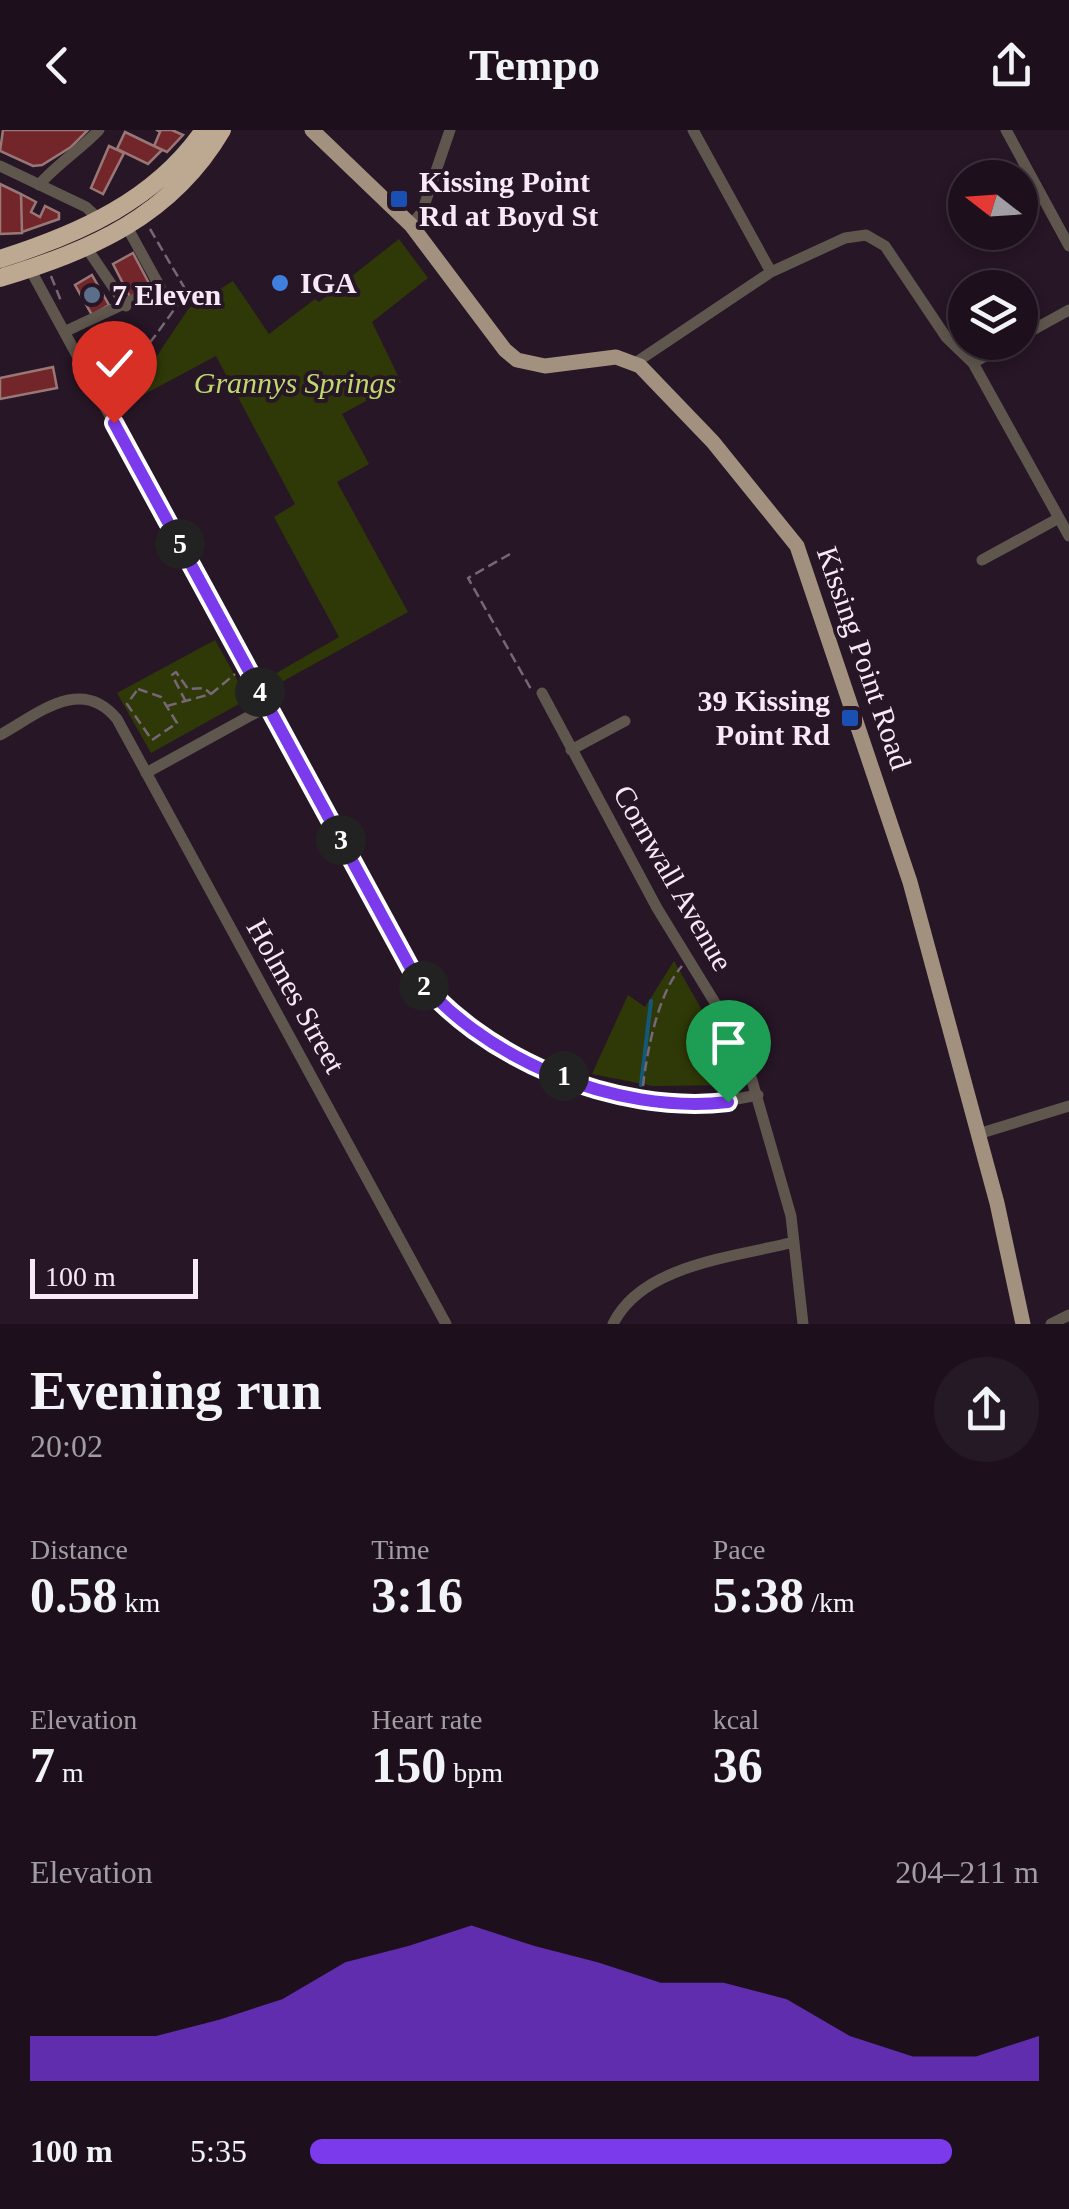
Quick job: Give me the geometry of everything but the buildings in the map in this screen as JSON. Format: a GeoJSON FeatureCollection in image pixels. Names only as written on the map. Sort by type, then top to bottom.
{"type":"FeatureCollection","features":[{"type":"Feature","properties":{"kind":"highway"},"geometry":{"type":"LineString","coordinates":[[0,259],[100,220],[140,196],[191,150],[204,130]]}},
{"type":"Feature","properties":{"kind":"highway"},"geometry":{"type":"LineString","coordinates":[[0,278],[88,250],[128,227],[185,178],[222,130]]}},
{"type":"Feature","properties":{"kind":"main road"},"geometry":{"type":"LineString","coordinates":[[312,130],[411,225],[495,338],[517,360],[544,366],[616,357],[635,363]]}},
{"type":"Feature","properties":{"kind":"main road","name":"Kissing Point Road"},"geometry":{"type":"LineString","coordinates":[[635,363],[713,442],[785,527],[803,557],[910,882],[1014,1274],[1023,1324]]}},
{"type":"Feature","properties":{"kind":"street"},"geometry":{"type":"LineString","coordinates":[[39,185],[56,165],[78,151],[99,130]]}},
{"type":"Feature","properties":{"kind":"street"},"geometry":{"type":"LineString","coordinates":[[411,225],[422,212],[450,130]]}},
{"type":"Feature","properties":{"kind":"street"},"geometry":{"type":"LineString","coordinates":[[693,130],[771,272]]}},
{"type":"Feature","properties":{"kind":"street"},"geometry":{"type":"LineString","coordinates":[[1006,130],[1069,246]]}},
{"type":"Feature","properties":{"kind":"street"},"geometry":{"type":"LineString","coordinates":[[0,166],[86,206],[110,238]]}},
{"type":"Feature","properties":{"kind":"street"},"geometry":{"type":"LineString","coordinates":[[64,332],[160,287],[128,227]]}},
{"type":"Feature","properties":{"kind":"street"},"geometry":{"type":"LineString","coordinates":[[635,363],[771,272],[845,238],[866,235],[885,246],[946,337],[972,363],[1069,536]]}},
{"type":"Feature","properties":{"kind":"street"},"geometry":{"type":"LineString","coordinates":[[88,250],[126,306]]}},
{"type":"Feature","properties":{"kind":"street"},"geometry":{"type":"LineString","coordinates":[[30,269],[411,969],[445,1007],[521,1059],[601,1089],[681,1104],[709,1104],[758,1095]]}},
{"type":"Feature","properties":{"kind":"street"},"geometry":{"type":"LineString","coordinates":[[1038,327],[1069,310]]}},
{"type":"Feature","properties":{"kind":"street"},"geometry":{"type":"LineString","coordinates":[[972,363],[977,360]]}},
{"type":"Feature","properties":{"kind":"street"},"geometry":{"type":"LineString","coordinates":[[982,560],[1059,518]]}},
{"type":"Feature","properties":{"kind":"street","name":"Cornwall Avenue"},"geometry":{"type":"LineString","coordinates":[[542,693],[725,1019],[758,1095],[794,1242],[803,1324]]}},
{"type":"Feature","properties":{"kind":"street","name":"Holmes Street"},"geometry":{"type":"LineString","coordinates":[[0,735],[63,700],[93,698],[116,719],[446,1324]]}},
{"type":"Feature","properties":{"kind":"street"},"geometry":{"type":"LineString","coordinates":[[146,773],[268,706]]}},
{"type":"Feature","properties":{"kind":"street"},"geometry":{"type":"LineString","coordinates":[[571,750],[625,721]]}},
{"type":"Feature","properties":{"kind":"street"},"geometry":{"type":"LineString","coordinates":[[978,1134],[1069,1106]]}},
{"type":"Feature","properties":{"kind":"street"},"geometry":{"type":"LineString","coordinates":[[613,1324],[621,1308],[666,1276],[794,1242]]}},
{"type":"Feature","properties":{"kind":"street"},"geometry":{"type":"LineString","coordinates":[[1051,1324],[1069,1315]]}},
{"type":"Feature","properties":{"kind":"path"},"geometry":{"type":"LineString","coordinates":[[150,228],[191,300]]}},
{"type":"Feature","properties":{"kind":"path"},"geometry":{"type":"LineString","coordinates":[[103,382],[130,368],[143,355],[187,293]]}},
{"type":"Feature","properties":{"kind":"path"},"geometry":{"type":"LineString","coordinates":[[510,554],[468,578],[534,693],[542,693]]}},
{"type":"Feature","properties":{"kind":"path"},"geometry":{"type":"LineString","coordinates":[[181,668],[172,675],[186,702]]}},
{"type":"Feature","properties":{"kind":"path"},"geometry":{"type":"LineString","coordinates":[[176,672],[188,689],[204,688],[211,694]]}},
{"type":"Feature","properties":{"kind":"path"},"geometry":{"type":"LineString","coordinates":[[167,706],[211,694],[235,674]]}},
{"type":"Feature","properties":{"kind":"path"},"geometry":{"type":"LineString","coordinates":[[138,689],[162,696],[167,706],[177,724],[152,740],[127,704],[138,689]]}},
{"type":"Feature","properties":{"kind":"path"},"geometry":{"type":"LineString","coordinates":[[198,698],[206,702]]}},
{"type":"Feature","properties":{"kind":"path"},"geometry":{"type":"LineString","coordinates":[[643,1088],[647,1052],[659,1016],[676,972],[689,958]]}},
{"type":"Feature","properties":{"kind":"green space","name":"Grannys Springs"},"geometry":{"type":"Polygon","coordinates":[[[399,239],[428,278],[372,322],[401,382],[342,414],[369,464],[337,482],[408,612],[278,684],[273,675],[339,637],[274,517],[295,504],[216,356],[124,405],[189,308],[233,281],[269,334],[315,299],[319,302],[399,239]]]}},
{"type":"Feature","properties":{"kind":"green space"},"geometry":{"type":"Polygon","coordinates":[[[215,640],[248,699],[151,753],[117,693],[215,640]]]}},
{"type":"Feature","properties":{"kind":"green space"},"geometry":{"type":"Polygon","coordinates":[[[674,961],[739,1075],[734,1085],[653,1086],[592,1074],[628,995],[645,1007],[674,961]]]}},
{"type":"Feature","properties":{"kind":"waterway"},"geometry":{"type":"LineString","coordinates":[[641,1085],[651,1001]]}},
{"type":"Feature","properties":{"kind":"place","name":"Kissing Point Rd at Boyd St"},"geometry":{"type":"Point","coordinates":[399,199]}},
{"type":"Feature","properties":{"kind":"place","name":"IGA"},"geometry":{"type":"Point","coordinates":[280,283]}},
{"type":"Feature","properties":{"kind":"place","name":"7 Eleven"},"geometry":{"type":"Point","coordinates":[92,295]}},
{"type":"Feature","properties":{"kind":"place","name":"39 Kissing Point Rd"},"geometry":{"type":"Point","coordinates":[850,718]}},
{"type":"Feature","properties":{"kind":"route"},"geometry":{"type":"LineString","coordinates":[[114,423],[411,969],[424,986],[472,1028],[521,1059],[578,1082],[681,1104],[728,1102]]}}]}
